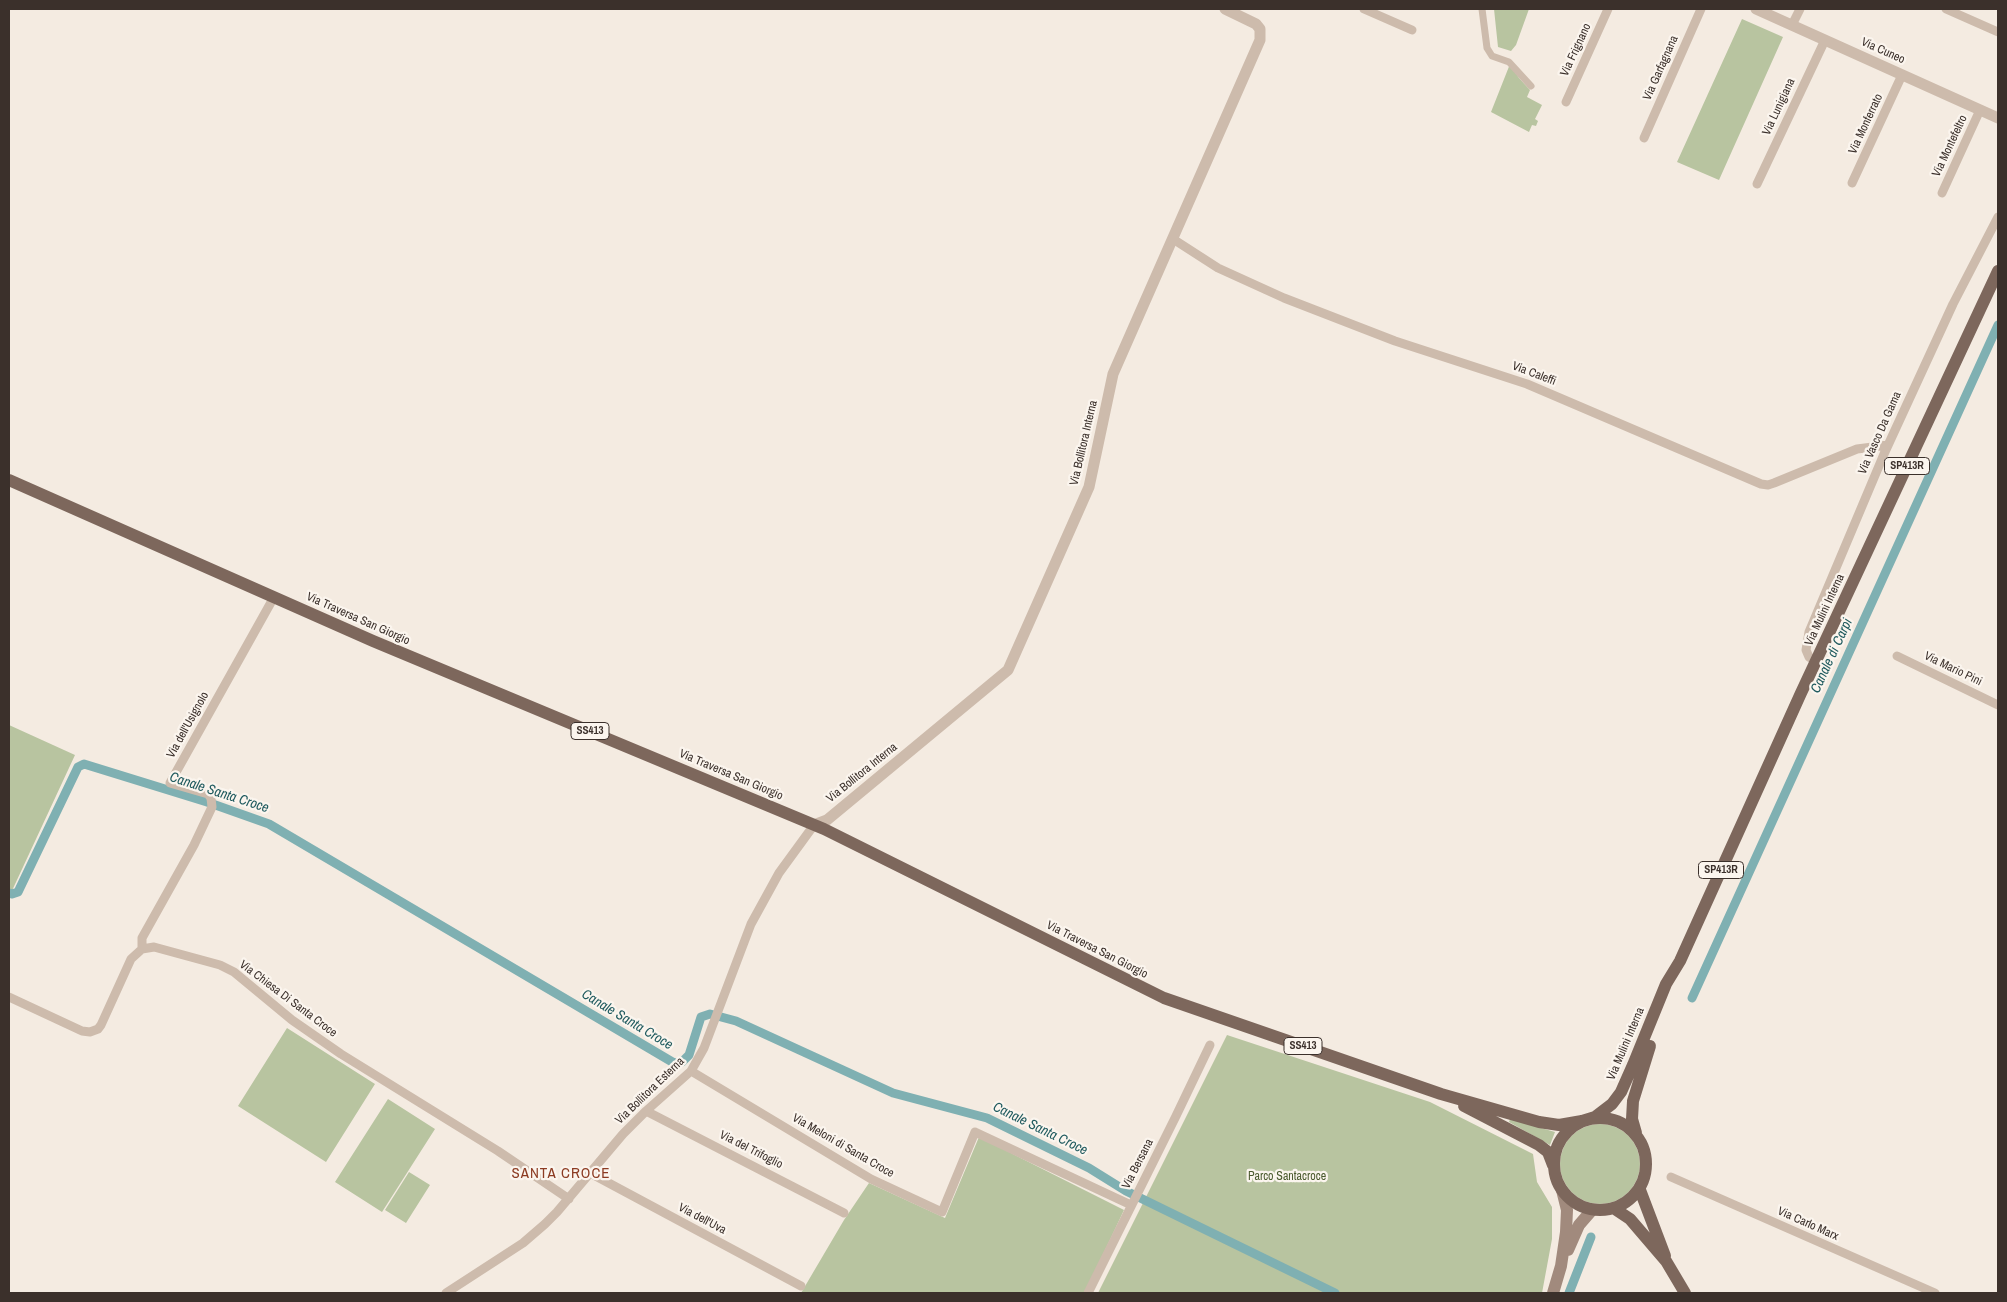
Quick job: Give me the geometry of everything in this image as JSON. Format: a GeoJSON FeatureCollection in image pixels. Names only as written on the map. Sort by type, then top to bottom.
{"type":"FeatureCollection","features":[{"type":"Feature","properties":{"kind":"main road","name":"Via Mulini Interna"},"geometry":{"type":"LineString","coordinates":[[1582,1121],[1605,1111],[1621,1092],[1666,984],[1680,961],[1816,661],[1998,271]]}},
{"type":"Feature","properties":{"kind":"main road","name":"Via Traversa San Giorgio"},"geometry":{"type":"LineString","coordinates":[[9,480],[381,644],[814,825],[1164,998],[1442,1094],[1538,1122],[1559,1125],[1582,1121]]}},
{"type":"Feature","properties":{"kind":"main road","name":"Via Mulini Interna"},"geometry":{"type":"LineString","coordinates":[[1637,1135],[1632,1119],[1637,1083],[1674,986],[1680,961]]}},
{"type":"Feature","properties":{"kind":"main road","name":"Via Traversa San Giorgio"},"geometry":{"type":"LineString","coordinates":[[1442,1094],[1539,1145],[1548,1152],[1554,1171]]}},
{"type":"Feature","properties":{"kind":"main road","name":"SS413"},"geometry":{"type":"LineString","coordinates":[[1582,1121],[1605,1117],[1617,1120],[1628,1126],[1637,1135]]}},
{"type":"Feature","properties":{"kind":"main road"},"geometry":{"type":"LineString","coordinates":[[1554,1171],[1555,1154],[1562,1138],[1582,1121]]}},
{"type":"Feature","properties":{"kind":"main road"},"geometry":{"type":"LineString","coordinates":[[1637,1135],[1644,1147],[1647,1162],[1645,1176],[1640,1190],[1629,1202],[1615,1209],[1630,1219],[1666,1261],[1685,1293]]}},
{"type":"Feature","properties":{"kind":"main road","name":"SS413"},"geometry":{"type":"LineString","coordinates":[[1554,1171],[1562,1190],[1570,1200],[1592,1210],[1615,1209]]}},
{"type":"Feature","properties":{"kind":"main road"},"geometry":{"type":"LineString","coordinates":[[1561,1266],[1567,1210],[1562,1190]]}},
{"type":"Feature","properties":{"kind":"main road"},"geometry":{"type":"LineString","coordinates":[[1640,1190],[1657,1231],[1666,1261]]}},
{"type":"Feature","properties":{"kind":"main road"},"geometry":{"type":"LineString","coordinates":[[1553,1293],[1561,1266],[1578,1225],[1592,1210]]}},
{"type":"Feature","properties":{"kind":"street","name":"Via Bollitora Interna"},"geometry":{"type":"LineString","coordinates":[[814,825],[827,820],[1008,670],[1089,487],[1113,374],[1260,40],[1260,29],[1256,24],[1225,9]]}},
{"type":"Feature","properties":{"kind":"street"},"geometry":{"type":"LineString","coordinates":[[1364,9],[1412,30]]}},
{"type":"Feature","properties":{"kind":"street"},"geometry":{"type":"LineString","coordinates":[[1482,9],[1487,48],[1492,56],[1509,62],[1531,86]]}},
{"type":"Feature","properties":{"kind":"street","name":"Via Frignano"},"geometry":{"type":"LineString","coordinates":[[1566,102],[1608,9]]}},
{"type":"Feature","properties":{"kind":"street","name":"Via Garfagnana"},"geometry":{"type":"LineString","coordinates":[[1644,138],[1701,9]]}},
{"type":"Feature","properties":{"kind":"street","name":"Via Cuneo"},"geometry":{"type":"LineString","coordinates":[[1756,9],[1998,118]]}},
{"type":"Feature","properties":{"kind":"street"},"geometry":{"type":"LineString","coordinates":[[1792,25],[1800,9]]}},
{"type":"Feature","properties":{"kind":"street"},"geometry":{"type":"LineString","coordinates":[[1946,9],[1998,32]]}},
{"type":"Feature","properties":{"kind":"street","name":"Via Lunigiana"},"geometry":{"type":"LineString","coordinates":[[1756,184],[1825,40]]}},
{"type":"Feature","properties":{"kind":"street","name":"Via Monferrato"},"geometry":{"type":"LineString","coordinates":[[1852,182],[1902,75]]}},
{"type":"Feature","properties":{"kind":"street","name":"Via Montefeltro"},"geometry":{"type":"LineString","coordinates":[[1942,193],[1980,110]]}},
{"type":"Feature","properties":{"kind":"street","name":"Via Vasco Da Gama"},"geometry":{"type":"LineString","coordinates":[[1816,661],[1809,657],[1806,650],[1809,632],[1888,445],[1953,304],[1998,217]]}},
{"type":"Feature","properties":{"kind":"street","name":"Via Caleffi"},"geometry":{"type":"LineString","coordinates":[[1174,239],[1218,268],[1284,298],[1395,341],[1527,384],[1761,484],[1768,485],[1774,483],[1857,449],[1888,445]]}},
{"type":"Feature","properties":{"kind":"street","name":"Via dell'Usignolo"},"geometry":{"type":"LineString","coordinates":[[142,949],[142,938],[194,845],[211,806],[208,794],[170,783],[274,597]]}},
{"type":"Feature","properties":{"kind":"street","name":"Via Mario Pini"},"geometry":{"type":"LineString","coordinates":[[1897,656],[1998,705]]}},
{"type":"Feature","properties":{"kind":"street","name":"Via Bollitora Esterna"},"geometry":{"type":"LineString","coordinates":[[446,1293],[523,1243],[557,1212],[623,1134],[646,1110],[691,1071],[698,1060],[751,924],[760,906],[779,873],[814,825]]}},
{"type":"Feature","properties":{"kind":"street","name":"Via Chiesa Di Santa Croce"},"geometry":{"type":"LineString","coordinates":[[142,949],[154,947],[228,968],[292,1020],[341,1054],[498,1151],[568,1199]]}},
{"type":"Feature","properties":{"kind":"street"},"geometry":{"type":"LineString","coordinates":[[9,996],[82,1031],[94,1031],[101,1024],[131,959],[142,949]]}},
{"type":"Feature","properties":{"kind":"street","name":"Via Bersana"},"geometry":{"type":"LineString","coordinates":[[1088,1293],[1210,1045]]}},
{"type":"Feature","properties":{"kind":"street","name":"Via Meloni di Santa Croce"},"geometry":{"type":"LineString","coordinates":[[691,1071],[871,1179],[942,1212],[975,1132],[1132,1204]]}},
{"type":"Feature","properties":{"kind":"street","name":"Via del Trifoglio"},"geometry":{"type":"LineString","coordinates":[[646,1110],[844,1212]]}},
{"type":"Feature","properties":{"kind":"street","name":"Via dell'Uva"},"geometry":{"type":"LineString","coordinates":[[590,1173],[801,1286]]}},
{"type":"Feature","properties":{"kind":"street","name":"Via Carlo Marx"},"geometry":{"type":"LineString","coordinates":[[1671,1177],[1935,1293]]}},
{"type":"Feature","properties":{"kind":"green space"},"geometry":{"type":"Polygon","coordinates":[[[1494,9],[1529,9],[1516,45],[1511,51],[1498,47],[1494,9]]]}},
{"type":"Feature","properties":{"kind":"green space"},"geometry":{"type":"Polygon","coordinates":[[[1742,19],[1783,37],[1719,180],[1677,162],[1742,19]]]}},
{"type":"Feature","properties":{"kind":"green space"},"geometry":{"type":"Polygon","coordinates":[[[1510,64],[1530,90],[1527,97],[1542,105],[1535,119],[1538,121],[1536,126],[1532,125],[1529,132],[1491,112],[1510,64]]]}},
{"type":"Feature","properties":{"kind":"green space"},"geometry":{"type":"Polygon","coordinates":[[[9,725],[75,755],[10,895],[9,895],[9,725]]]}},
{"type":"Feature","properties":{"kind":"green space"},"geometry":{"type":"Polygon","coordinates":[[[287,1028],[375,1084],[326,1162],[238,1106],[287,1028]]]}},
{"type":"Feature","properties":{"kind":"green space","name":"Parco Santacroce"},"geometry":{"type":"Polygon","coordinates":[[[1227,1035],[1430,1102],[1533,1154],[1537,1182],[1552,1207],[1552,1239],[1542,1293],[1098,1293],[1227,1035]]]}},
{"type":"Feature","properties":{"kind":"green space"},"geometry":{"type":"Polygon","coordinates":[[[388,1099],[435,1129],[382,1212],[335,1182],[388,1099]]]}},
{"type":"Feature","properties":{"kind":"green space"},"geometry":{"type":"Polygon","coordinates":[[[1510,1119],[1555,1132],[1550,1145],[1509,1122],[1510,1119]]]}},
{"type":"Feature","properties":{"kind":"green space"},"geometry":{"type":"Polygon","coordinates":[[[1600,1124],[1615,1127],[1628,1136],[1637,1149],[1640,1164],[1637,1179],[1628,1192],[1615,1201],[1600,1204],[1585,1201],[1572,1192],[1563,1179],[1560,1164],[1563,1149],[1572,1136],[1585,1127],[1600,1124]]]}},
{"type":"Feature","properties":{"kind":"green space"},"geometry":{"type":"Polygon","coordinates":[[[979,1137],[1124,1210],[1085,1293],[801,1293],[844,1220],[869,1183],[945,1218],[979,1137]]]}},
{"type":"Feature","properties":{"kind":"green space"},"geometry":{"type":"Polygon","coordinates":[[[409,1172],[430,1185],[406,1223],[385,1210],[409,1172]]]}},
{"type":"Feature","properties":{"kind":"waterway","name":"Canale di Carpi"},"geometry":{"type":"LineString","coordinates":[[1692,998],[1998,325]]}},
{"type":"Feature","properties":{"kind":"waterway","name":"Canale Santa Croce"},"geometry":{"type":"LineString","coordinates":[[9,893],[18,892],[78,767],[84,764],[207,802],[269,824],[674,1063],[682,1062],[689,1055],[701,1017],[710,1014],[736,1021],[893,1093],[987,1118],[1089,1168],[1126,1191],[1335,1293]]}},
{"type":"Feature","properties":{"kind":"waterway","name":"Canale di Carpi"},"geometry":{"type":"LineString","coordinates":[[1569,1293],[1591,1237]]}},
{"type":"Feature","properties":{"kind":"district","name":"SANTA CROCE"},"geometry":{"type":"Point","coordinates":[561,1174]}}]}
